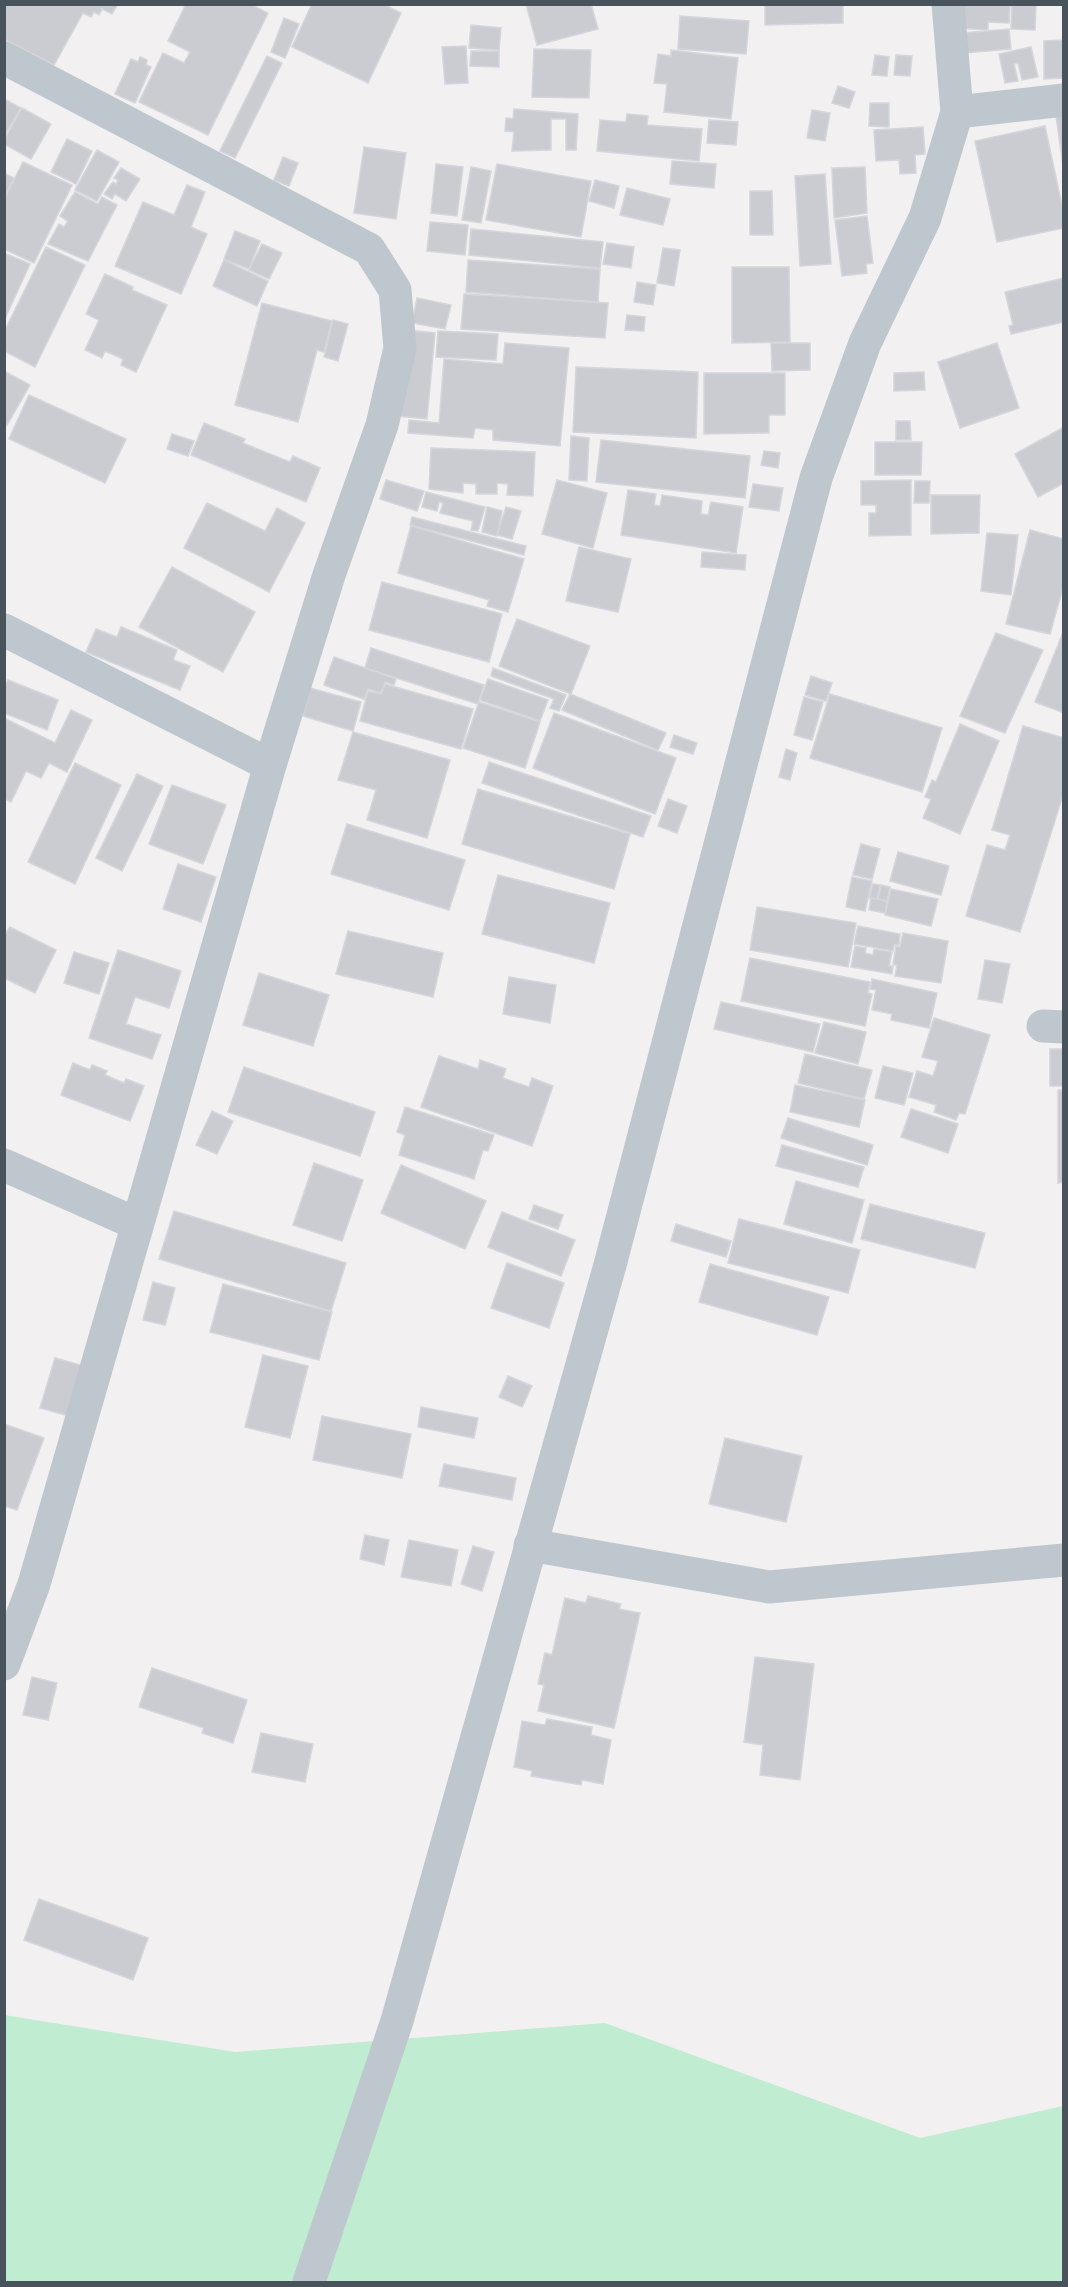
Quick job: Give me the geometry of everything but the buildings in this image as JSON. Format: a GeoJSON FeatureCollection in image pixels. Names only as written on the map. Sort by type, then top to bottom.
{"type":"FeatureCollection","features":[{"type":"Feature","properties":{"kind":"street"},"geometry":{"type":"LineString","coordinates":[[309,2283],[397,2021],[610,1265],[816,478],[865,343],[925,218],[957,112],[948,4]]}},
{"type":"Feature","properties":{"kind":"street"},"geometry":{"type":"LineString","coordinates":[[4,58],[369,249],[395,290],[400,348],[382,425],[329,575],[270,765],[34,1584],[4,1664]]}},
{"type":"Feature","properties":{"kind":"street"},"geometry":{"type":"LineString","coordinates":[[957,112],[1064,100]]}},
{"type":"Feature","properties":{"kind":"street"},"geometry":{"type":"LineString","coordinates":[[4,630],[270,765]]}},
{"type":"Feature","properties":{"kind":"street"},"geometry":{"type":"LineString","coordinates":[[4,1165],[137,1224]]}},
{"type":"Feature","properties":{"kind":"street"},"geometry":{"type":"LineString","coordinates":[[530,1545],[769,1587],[1064,1560]]}},
{"type":"Feature","properties":{"kind":"green space"},"geometry":{"type":"Polygon","coordinates":[[[4,2015],[235,2052],[605,2023],[920,2138],[1063,2106],[1063,2282],[5,2282],[4,2015]]]}}]}
